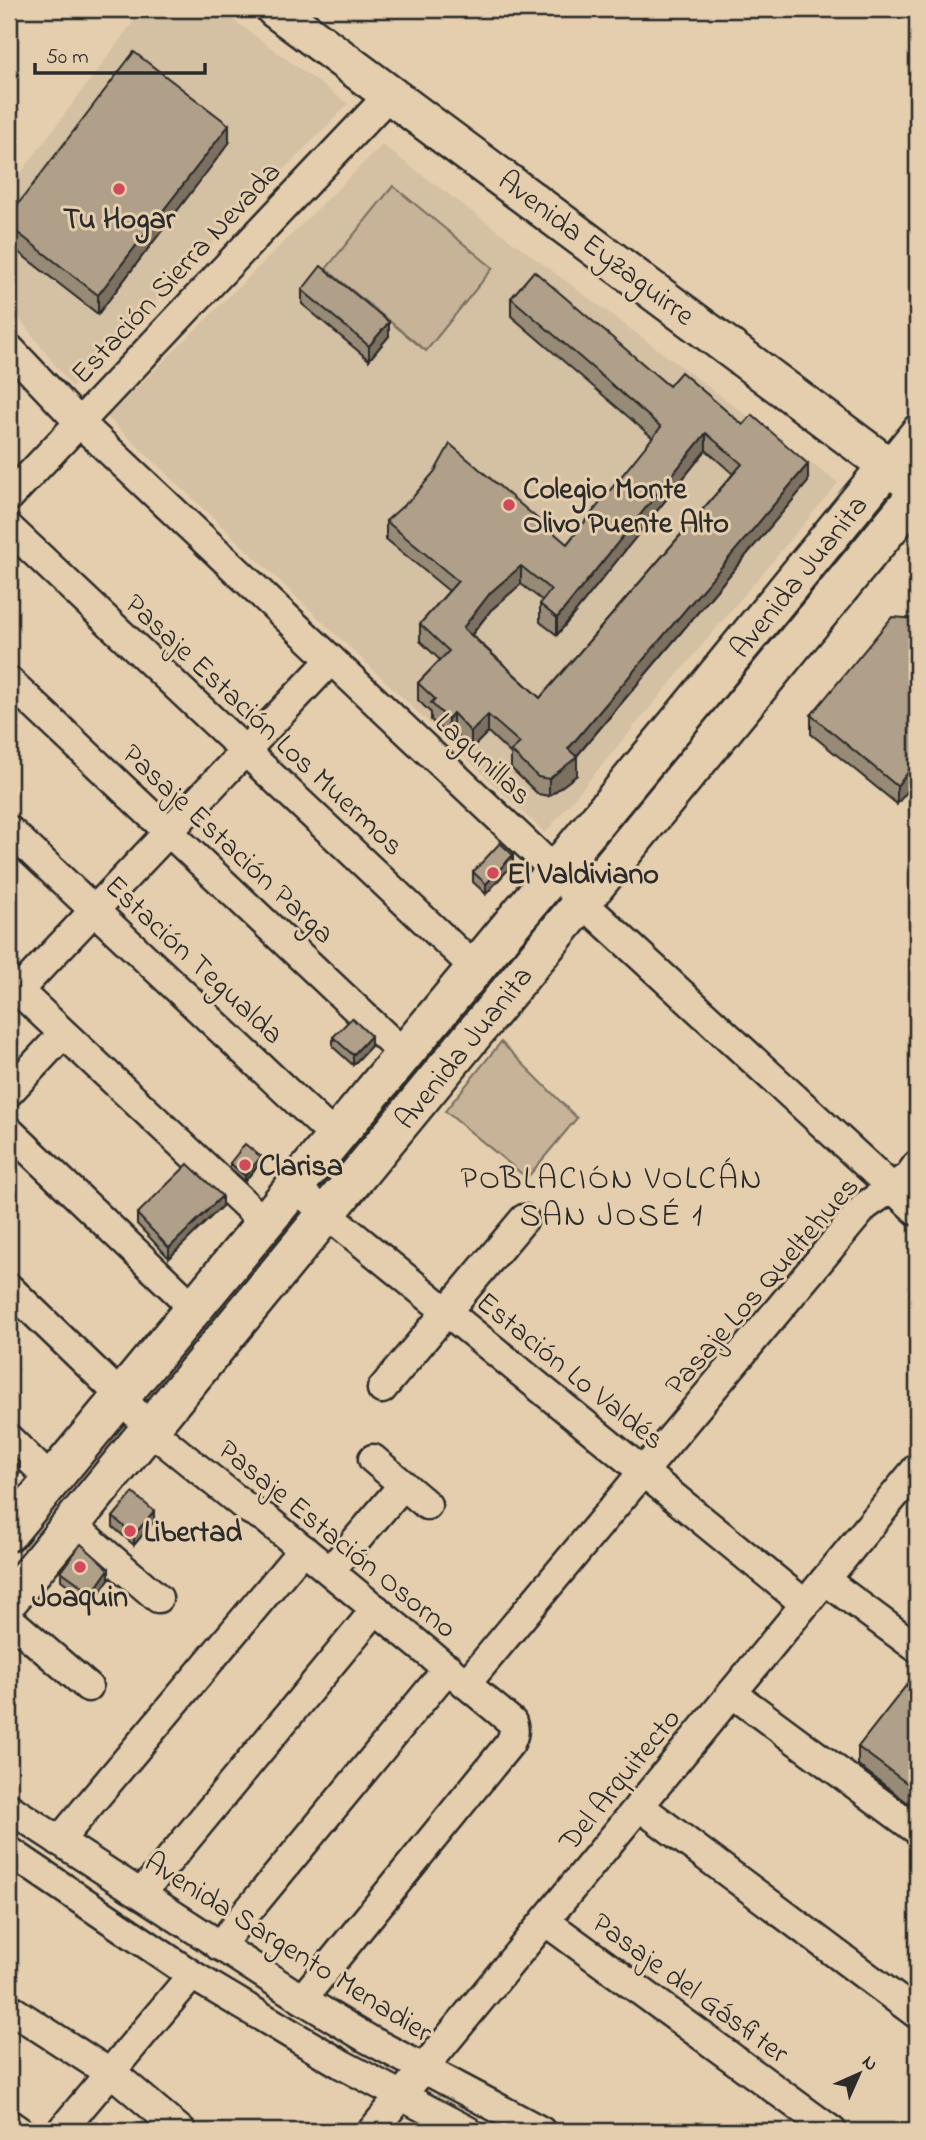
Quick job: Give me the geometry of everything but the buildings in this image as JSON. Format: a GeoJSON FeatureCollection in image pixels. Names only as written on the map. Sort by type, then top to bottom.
{"type":"FeatureCollection","features":[{"type":"Feature","properties":{"kind":"main road","name":"Avenida Eyzaguirre"},"geometry":{"type":"LineString","coordinates":[[275,9],[917,487]]}},
{"type":"Feature","properties":{"kind":"main road","name":"Avenida Juanita"},"geometry":{"type":"LineString","coordinates":[[9,1532],[888,465]]}},
{"type":"Feature","properties":{"kind":"main road","name":"Avenida Juanita"},"geometry":{"type":"LineString","coordinates":[[9,1600],[917,494]]}},
{"type":"Feature","properties":{"kind":"street","name":"Estación Sierra Nevada"},"geometry":{"type":"LineString","coordinates":[[9,497],[390,94]]}},
{"type":"Feature","properties":{"kind":"street","name":"Lagunillas"},"geometry":{"type":"LineString","coordinates":[[9,348],[79,422],[555,871],[582,902],[917,1211]]}},
{"type":"Feature","properties":{"kind":"street","name":"Avenida Juanita"},"geometry":{"type":"LineString","coordinates":[[888,465],[917,429]]}},
{"type":"Feature","properties":{"kind":"street","name":"Pasaje Estación Los Muermos"},"geometry":{"type":"LineString","coordinates":[[9,528],[475,968]]}},
{"type":"Feature","properties":{"kind":"street"},"geometry":{"type":"LineString","coordinates":[[265,1223],[13,987],[94,910],[331,660]]}},
{"type":"Feature","properties":{"kind":"street","name":"Pasaje Estación Parga"},"geometry":{"type":"LineString","coordinates":[[9,681],[404,1054]]}},
{"type":"Feature","properties":{"kind":"street","name":"Estación Tegualda"},"geometry":{"type":"LineString","coordinates":[[9,830],[335,1137]]}},
{"type":"Feature","properties":{"kind":"street"},"geometry":{"type":"LineString","coordinates":[[9,1092],[63,1034]]}},
{"type":"Feature","properties":{"kind":"street"},"geometry":{"type":"LineString","coordinates":[[9,1131],[194,1308]]}},
{"type":"Feature","properties":{"kind":"street","name":"Pasaje Los Queltehues"},"geometry":{"type":"LineString","coordinates":[[219,1946],[457,1676],[643,1472],[865,1206],[909,1176],[917,1165]]}},
{"type":"Feature","properties":{"kind":"street","name":"Estación Lo Valdés"},"geometry":{"type":"LineString","coordinates":[[294,1187],[805,1604]]}},
{"type":"Feature","properties":{"kind":"street"},"geometry":{"type":"LineString","coordinates":[[382,1389],[524,1219]]}},
{"type":"Feature","properties":{"kind":"street","name":"Pasaje Estación Osorno"},"geometry":{"type":"LineString","coordinates":[[9,1288],[121,1396],[149,1429],[248,1509],[265,1518],[512,1722],[514,1737],[510,1743],[302,1998]]}},
{"type":"Feature","properties":{"kind":"street"},"geometry":{"type":"LineString","coordinates":[[9,1439],[51,1480]]}},
{"type":"Feature","properties":{"kind":"street"},"geometry":{"type":"LineString","coordinates":[[373,1460],[427,1505]]}},
{"type":"Feature","properties":{"kind":"street","name":"Del Arquitecto"},"geometry":{"type":"LineString","coordinates":[[372,2131],[917,1468]]}},
{"type":"Feature","properties":{"kind":"street"},"geometry":{"type":"LineString","coordinates":[[330,1571],[403,1485]]}},
{"type":"Feature","properties":{"kind":"street"},"geometry":{"type":"LineString","coordinates":[[71,1524],[158,1598]]}},
{"type":"Feature","properties":{"kind":"street"},"geometry":{"type":"LineString","coordinates":[[59,1841],[303,1549]]}},
{"type":"Feature","properties":{"kind":"street"},"geometry":{"type":"LineString","coordinates":[[825,1580],[917,1648]]}},
{"type":"Feature","properties":{"kind":"street"},"geometry":{"type":"LineString","coordinates":[[141,1894],[376,1609]]}},
{"type":"Feature","properties":{"kind":"street"},"geometry":{"type":"LineString","coordinates":[[9,1619],[88,1687]]}},
{"type":"Feature","properties":{"kind":"street"},"geometry":{"type":"LineString","coordinates":[[732,1693],[917,1830]]}},
{"type":"Feature","properties":{"kind":"street"},"geometry":{"type":"LineString","coordinates":[[639,1806],[917,2014]]}},
{"type":"Feature","properties":{"kind":"street","name":"Avenida Sargento Menadier"},"geometry":{"type":"LineString","coordinates":[[9,1808],[219,1946],[368,2039],[541,2131]]}},
{"type":"Feature","properties":{"kind":"street"},"geometry":{"type":"LineString","coordinates":[[9,1851],[192,1975],[343,2065],[468,2131]]}},
{"type":"Feature","properties":{"kind":"street","name":"Pasaje del Gásfiter"},"geometry":{"type":"LineString","coordinates":[[545,1921],[832,2131]]}},
{"type":"Feature","properties":{"kind":"street"},"geometry":{"type":"LineString","coordinates":[[61,2131],[192,1975]]}},
{"type":"Feature","properties":{"kind":"street"},"geometry":{"type":"LineString","coordinates":[[9,2008],[122,2081],[181,2131]]}},
{"type":"Feature","properties":{"kind":"street"},"geometry":{"type":"LineString","coordinates":[[9,2124],[19,2131]]}},
{"type":"Feature","properties":{"kind":"shaded area"},"geometry":{"type":"Polygon","coordinates":[[[143,9],[218,9],[348,104],[72,387],[9,305],[9,189],[143,9]]]}},
{"type":"Feature","properties":{"kind":"shaded area","name":"Colegio Monte Olivo Puente Alto"},"geometry":{"type":"Polygon","coordinates":[[[382,145],[838,483],[545,833],[107,417],[382,145]]]}},
{"type":"Feature","properties":{"kind":"shaded area"},"geometry":{"type":"Polygon","coordinates":[[[393,186],[493,268],[426,351],[326,269],[393,186]]]}},
{"type":"Feature","properties":{"kind":"shaded area"},"geometry":{"type":"Polygon","coordinates":[[[501,1042],[577,1118],[527,1178],[445,1111],[501,1042]]]}},
{"type":"Feature","properties":{"kind":"place","name":"Tu Hogar"},"geometry":{"type":"Point","coordinates":[119,189]}},
{"type":"Feature","properties":{"kind":"place","name":"Colegio Monte Olivo Puente Alto"},"geometry":{"type":"Point","coordinates":[509,505]}},
{"type":"Feature","properties":{"kind":"place","name":"El Valdiviano"},"geometry":{"type":"Point","coordinates":[493,873]}},
{"type":"Feature","properties":{"kind":"place","name":"Clarisa"},"geometry":{"type":"Point","coordinates":[245,1165]}},
{"type":"Feature","properties":{"kind":"place","name":"Libertad"},"geometry":{"type":"Point","coordinates":[130,1531]}},
{"type":"Feature","properties":{"kind":"place","name":"Joaquin"},"geometry":{"type":"Point","coordinates":[80,1567]}},
{"type":"Feature","properties":{"kind":"district","name":"POBLACIÓN VOLCÁN SAN JOSÉ 1"},"geometry":{"type":"Point","coordinates":[612,1196]}}]}
